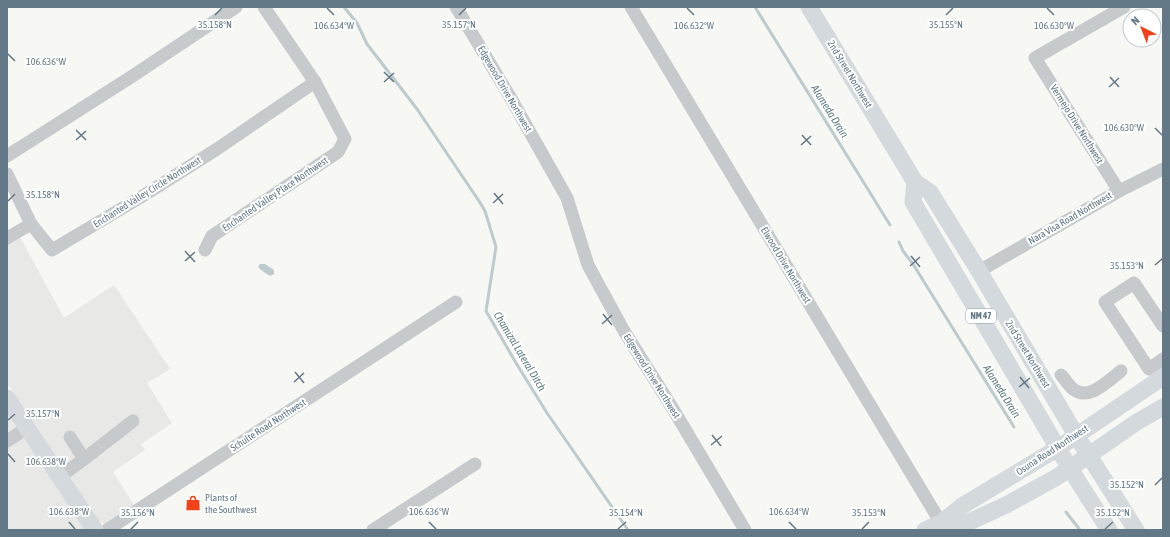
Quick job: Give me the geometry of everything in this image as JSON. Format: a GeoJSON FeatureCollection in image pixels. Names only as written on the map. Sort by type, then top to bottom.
{"type":"FeatureCollection","features":[{"type":"Feature","properties":{"kind":"main road","name":"2nd Street Northwest"},"geometry":{"type":"LineString","coordinates":[[809,7],[915,182],[930,192],[979,271],[1088,455],[1136,530]]}},
{"type":"Feature","properties":{"kind":"main road","name":"NM 47"},"geometry":{"type":"LineString","coordinates":[[915,182],[913,202],[1069,467],[1109,530]]}},
{"type":"Feature","properties":{"kind":"main road","name":"Osuna Road Northwest"},"geometry":{"type":"LineString","coordinates":[[925,530],[941,523],[962,506],[1058,448],[1163,377]]}},
{"type":"Feature","properties":{"kind":"main road"},"geometry":{"type":"LineString","coordinates":[[7,398],[96,530]]}},
{"type":"Feature","properties":{"kind":"main road","name":"Osuna Road Northwest"},"geometry":{"type":"LineString","coordinates":[[941,523],[969,522],[1006,506],[1057,477],[1069,467],[1137,422],[1163,407]]}},
{"type":"Feature","properties":{"kind":"street"},"geometry":{"type":"LineString","coordinates":[[7,156],[131,77],[236,7]]}},
{"type":"Feature","properties":{"kind":"street"},"geometry":{"type":"LineString","coordinates":[[264,7],[315,82]]}},
{"type":"Feature","properties":{"kind":"street","name":"Edgewood Drive Northwest"},"geometry":{"type":"LineString","coordinates":[[456,7],[509,95],[567,198],[588,265],[624,331],[745,530]]}},
{"type":"Feature","properties":{"kind":"street","name":"Elwood Drive Northwest"},"geometry":{"type":"LineString","coordinates":[[631,7],[941,523]]}},
{"type":"Feature","properties":{"kind":"street","name":"Vermejo Drive Northwest"},"geometry":{"type":"LineString","coordinates":[[1119,191],[1034,58],[1124,7]]}},
{"type":"Feature","properties":{"kind":"street","name":"Enchanted Valley Place Northwest"},"geometry":{"type":"LineString","coordinates":[[205,250],[212,236],[338,152],[345,140],[315,82]]}},
{"type":"Feature","properties":{"kind":"street","name":"Enchanted Valley Circle Northwest"},"geometry":{"type":"LineString","coordinates":[[7,174],[31,224],[52,250],[198,161],[315,82]]}},
{"type":"Feature","properties":{"kind":"street","name":"Nara Visa Road Northwest"},"geometry":{"type":"LineString","coordinates":[[979,271],[1119,191],[1163,168]]}},
{"type":"Feature","properties":{"kind":"street"},"geometry":{"type":"LineString","coordinates":[[7,238],[31,224]]}},
{"type":"Feature","properties":{"kind":"street"},"geometry":{"type":"LineString","coordinates":[[1161,320],[1134,283],[1105,302],[1149,369],[1163,359]]}},
{"type":"Feature","properties":{"kind":"street","name":"Schulte Road Northwest"},"geometry":{"type":"LineString","coordinates":[[107,530],[456,302]]}},
{"type":"Feature","properties":{"kind":"street"},"geometry":{"type":"LineString","coordinates":[[1061,375],[1073,389],[1080,393],[1093,392],[1122,371]]}},
{"type":"Feature","properties":{"kind":"street"},"geometry":{"type":"LineString","coordinates":[[60,477],[132,421]]}},
{"type":"Feature","properties":{"kind":"street"},"geometry":{"type":"LineString","coordinates":[[7,441],[27,428]]}},
{"type":"Feature","properties":{"kind":"street"},"geometry":{"type":"LineString","coordinates":[[70,437],[84,459]]}},
{"type":"Feature","properties":{"kind":"street"},"geometry":{"type":"LineString","coordinates":[[373,530],[474,464]]}},
{"type":"Feature","properties":{"kind":"shaded area"},"geometry":{"type":"Polygon","coordinates":[[[20,237],[64,318],[114,285],[170,369],[147,383],[172,423],[141,444],[145,450],[113,472],[134,505],[106,525],[100,522],[7,383],[7,243],[20,237]]]}},
{"type":"Feature","properties":{"kind":"shaded area"},"geometry":{"type":"Polygon","coordinates":[[[260,264],[265,264],[274,270],[274,274],[270,276],[261,270],[258,267],[260,264]]]}},
{"type":"Feature","properties":{"kind":"shaded area"},"geometry":{"type":"Polygon","coordinates":[[[7,413],[16,428],[87,530],[7,530],[7,413]]]}},
{"type":"Feature","properties":{"kind":"waterway","name":"Chamizal Lateral Ditch"},"geometry":{"type":"LineString","coordinates":[[344,7],[357,23],[367,44],[417,109],[485,211],[496,247],[486,311],[547,413],[628,530]]}},
{"type":"Feature","properties":{"kind":"waterway","name":"Alameda Drain"},"geometry":{"type":"LineString","coordinates":[[755,7],[890,225]]}},
{"type":"Feature","properties":{"kind":"waterway","name":"Alameda Drain"},"geometry":{"type":"LineString","coordinates":[[899,242],[903,251],[913,264],[1014,427]]}},
{"type":"Feature","properties":{"kind":"waterway","name":"Alameda Drain"},"geometry":{"type":"LineString","coordinates":[[1066,512],[1080,530]]}},
{"type":"Feature","properties":{"kind":"place","name":"Plants of the Southwest"},"geometry":{"type":"Point","coordinates":[193,503]}}]}
